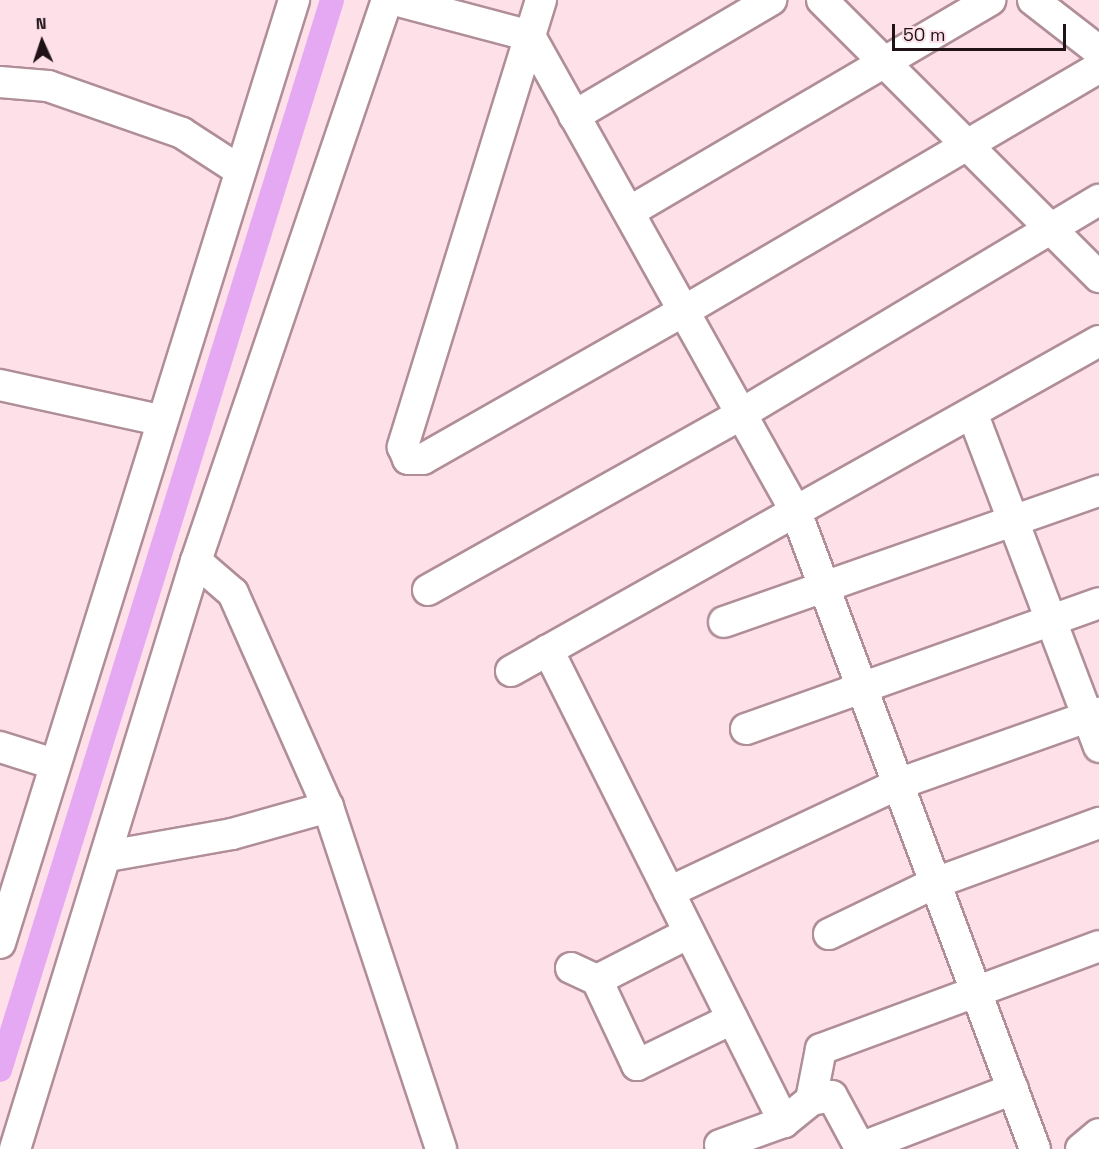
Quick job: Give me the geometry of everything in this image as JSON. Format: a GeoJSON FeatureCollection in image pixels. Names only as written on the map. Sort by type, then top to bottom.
{"type":"FeatureCollection","features":[{"type":"Feature","properties":{"kind":"street"},"geometry":{"type":"LineString","coordinates":[[0,943],[159,420],[294,0]]}},
{"type":"Feature","properties":{"kind":"street"},"geometry":{"type":"LineString","coordinates":[[15,1149],[108,856],[196,561],[387,0]]}},
{"type":"Feature","properties":{"kind":"street"},"geometry":{"type":"LineString","coordinates":[[395,0],[530,36],[629,212],[796,512],[1035,1149]]}},
{"type":"Feature","properties":{"kind":"street"},"geometry":{"type":"LineString","coordinates":[[541,0],[403,447],[408,459],[423,459],[684,311],[1099,68]]}},
{"type":"Feature","properties":{"kind":"street"},"geometry":{"type":"LineString","coordinates":[[574,116],[771,0]]}},
{"type":"Feature","properties":{"kind":"street"},"geometry":{"type":"LineString","coordinates":[[822,0],[969,144],[1099,277]]}},
{"type":"Feature","properties":{"kind":"street"},"geometry":{"type":"LineString","coordinates":[[629,212],[990,0]]}},
{"type":"Feature","properties":{"kind":"street"},"geometry":{"type":"LineString","coordinates":[[1033,0],[1099,51]]}},
{"type":"Feature","properties":{"kind":"street"},"geometry":{"type":"LineString","coordinates":[[0,82],[48,86],[182,133],[239,170]]}},
{"type":"Feature","properties":{"kind":"street"},"geometry":{"type":"LineString","coordinates":[[428,590],[741,414],[1099,200]]}},
{"type":"Feature","properties":{"kind":"street"},"geometry":{"type":"LineString","coordinates":[[511,671],[973,415],[1099,341]]}},
{"type":"Feature","properties":{"kind":"street"},"geometry":{"type":"LineString","coordinates":[[0,385],[159,420]]}},
{"type":"Feature","properties":{"kind":"street"},"geometry":{"type":"LineString","coordinates":[[973,415],[1016,520],[1053,620],[1094,715],[1099,747]]}},
{"type":"Feature","properties":{"kind":"street"},"geometry":{"type":"LineString","coordinates":[[724,622],[1099,491]]}},
{"type":"Feature","properties":{"kind":"street"},"geometry":{"type":"LineString","coordinates":[[196,561],[233,593],[328,807],[441,1149]]}},
{"type":"Feature","properties":{"kind":"street"},"geometry":{"type":"LineString","coordinates":[[746,729],[1099,603]]}},
{"type":"Feature","properties":{"kind":"street"},"geometry":{"type":"LineString","coordinates":[[548,650],[783,1122]]}},
{"type":"Feature","properties":{"kind":"street"},"geometry":{"type":"LineString","coordinates":[[669,892],[898,784],[1094,715]]}},
{"type":"Feature","properties":{"kind":"street"},"geometry":{"type":"LineString","coordinates":[[0,747],[54,764]]}},
{"type":"Feature","properties":{"kind":"street"},"geometry":{"type":"LineString","coordinates":[[108,856],[232,834],[328,807]]}},
{"type":"Feature","properties":{"kind":"street"},"geometry":{"type":"LineString","coordinates":[[829,934],[935,883],[1099,823]]}},
{"type":"Feature","properties":{"kind":"street"},"geometry":{"type":"LineString","coordinates":[[689,933],[584,974],[637,1065],[732,1019]]}},
{"type":"Feature","properties":{"kind":"street"},"geometry":{"type":"LineString","coordinates":[[811,1100],[821,1049],[977,994],[1099,946]]}},
{"type":"Feature","properties":{"kind":"street"},"geometry":{"type":"LineString","coordinates":[[720,1145],[783,1122],[811,1100],[832,1096],[860,1148],[1013,1089]]}},
{"type":"Feature","properties":{"kind":"street"},"geometry":{"type":"LineString","coordinates":[[1081,1149],[1099,1134]]}},
{"type":"Feature","properties":{"kind":"waterway"},"geometry":{"type":"LineString","coordinates":[[0,1070],[332,0]]}}]}
